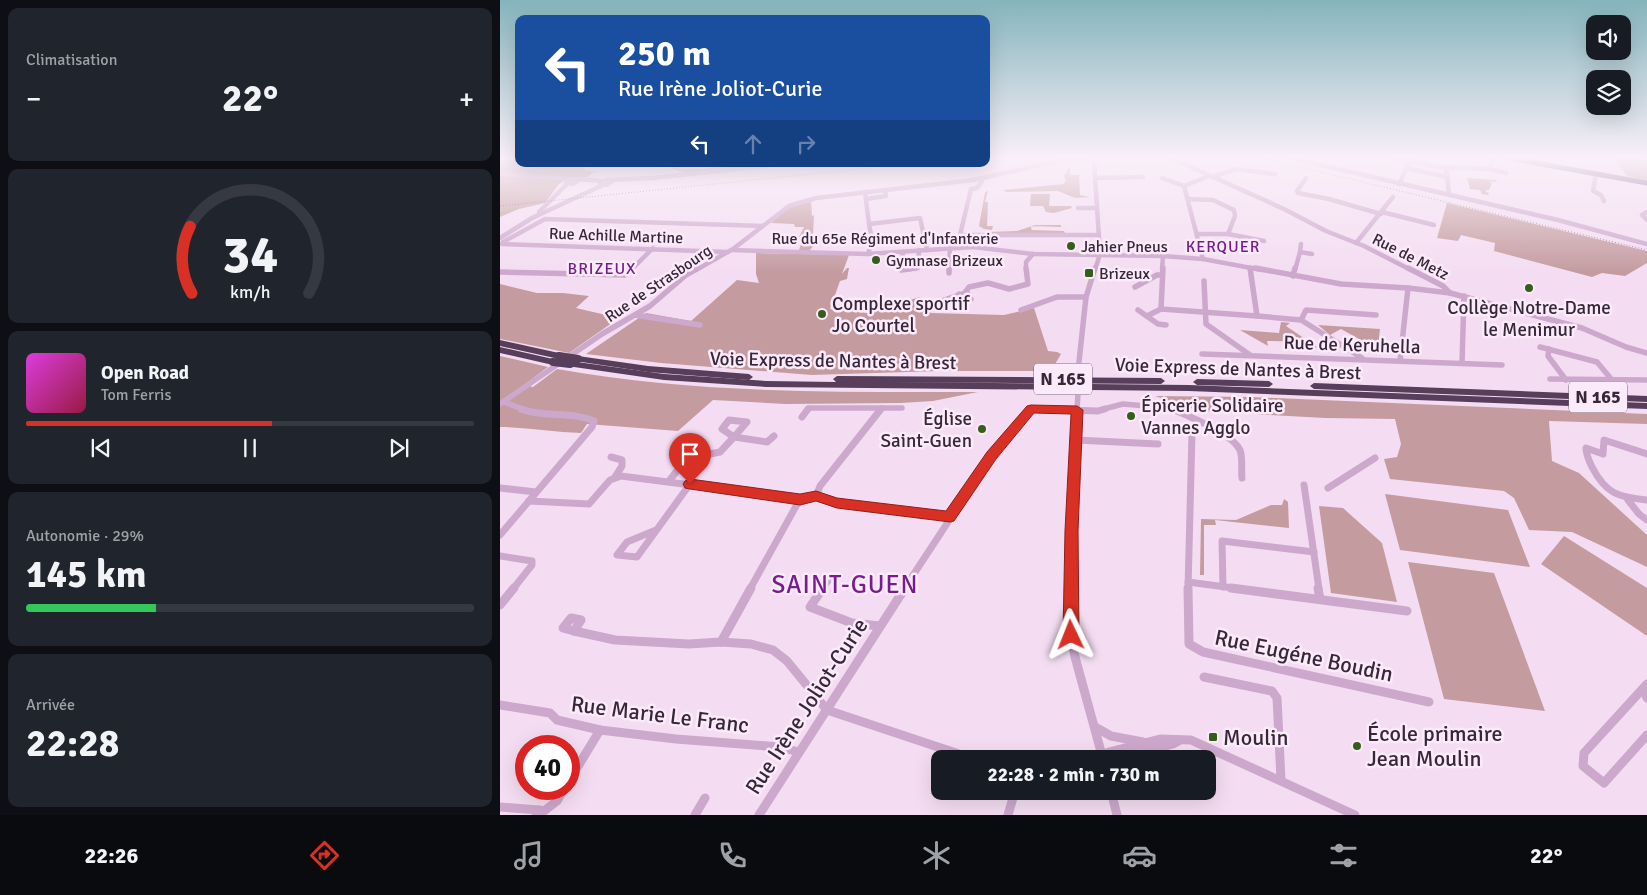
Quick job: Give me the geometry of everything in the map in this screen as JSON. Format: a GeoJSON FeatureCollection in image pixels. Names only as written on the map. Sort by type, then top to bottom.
{"type":"FeatureCollection","features":[{"type":"Feature","properties":{"kind":"highway","name":"Voie Express de Nantes à Brest"},"geometry":{"type":"LineString","coordinates":[[500,343],[556,361],[578,359],[668,371],[758,377],[1173,381],[1647,399]]}},
{"type":"Feature","properties":{"kind":"highway","name":"Voie Express de Nantes à Brest"},"geometry":{"type":"LineString","coordinates":[[500,350],[570,364],[664,377],[758,384],[1180,388],[1647,406]]}},
{"type":"Feature","properties":{"kind":"street"},"geometry":{"type":"LineString","coordinates":[[501,242],[532,218],[554,196]]}},
{"type":"Feature","properties":{"kind":"street"},"geometry":{"type":"LineString","coordinates":[[532,218],[577,196]]}},
{"type":"Feature","properties":{"kind":"street","name":"Rue de Strasbourg"},"geometry":{"type":"LineString","coordinates":[[556,361],[650,306],[686,275],[730,251],[789,206],[801,201],[836,196]]}},
{"type":"Feature","properties":{"kind":"street"},"geometry":{"type":"LineString","coordinates":[[868,254],[872,241],[868,224],[866,199],[886,196]]}},
{"type":"Feature","properties":{"kind":"street"},"geometry":{"type":"LineString","coordinates":[[969,196],[960,235],[1099,235]]}},
{"type":"Feature","properties":{"kind":"street"},"geometry":{"type":"LineString","coordinates":[[1096,196],[1100,254],[1086,297],[1078,371],[1071,535],[1071,635],[1075,657],[1095,727],[1099,750]]}},
{"type":"Feature","properties":{"kind":"street"},"geometry":{"type":"LineString","coordinates":[[1187,196],[1203,259]]}},
{"type":"Feature","properties":{"kind":"street","name":"Rue de Metz"},"geometry":{"type":"LineString","coordinates":[[1255,196],[1326,231],[1356,243],[1446,288],[1450,293],[1582,328],[1626,347],[1647,353]]}},
{"type":"Feature","properties":{"kind":"street"},"geometry":{"type":"LineString","coordinates":[[1314,196],[1434,225]]}},
{"type":"Feature","properties":{"kind":"street"},"geometry":{"type":"LineString","coordinates":[[1454,196],[1558,220],[1647,244]]}},
{"type":"Feature","properties":{"kind":"street"},"geometry":{"type":"LineString","coordinates":[[1602,196],[1604,201]]}},
{"type":"Feature","properties":{"kind":"street"},"geometry":{"type":"LineString","coordinates":[[1356,243],[1393,198]]}},
{"type":"Feature","properties":{"kind":"street"},"geometry":{"type":"LineString","coordinates":[[1188,199],[1213,200],[1234,210],[1236,213],[1228,234]]}},
{"type":"Feature","properties":{"kind":"street"},"geometry":{"type":"LineString","coordinates":[[1078,208],[1097,208]]}},
{"type":"Feature","properties":{"kind":"street"},"geometry":{"type":"LineString","coordinates":[[1647,212],[1642,215],[1647,220]]}},
{"type":"Feature","properties":{"kind":"street"},"geometry":{"type":"LineString","coordinates":[[868,224],[920,218],[928,250]]}},
{"type":"Feature","properties":{"kind":"street"},"geometry":{"type":"LineString","coordinates":[[501,242],[545,219],[762,226]]}},
{"type":"Feature","properties":{"kind":"street"},"geometry":{"type":"LineString","coordinates":[[1197,234],[1228,234],[1264,241]]}},
{"type":"Feature","properties":{"kind":"street"},"geometry":{"type":"LineString","coordinates":[[1243,250],[1247,238]]}},
{"type":"Feature","properties":{"kind":"street","name":"Rue Achille Martine"},"geometry":{"type":"LineString","coordinates":[[501,242],[730,251]]}},
{"type":"Feature","properties":{"kind":"street"},"geometry":{"type":"LineString","coordinates":[[1293,276],[1301,244]]}},
{"type":"Feature","properties":{"kind":"street"},"geometry":{"type":"LineString","coordinates":[[500,272],[625,275],[653,248]]}},
{"type":"Feature","properties":{"kind":"street"},"geometry":{"type":"LineString","coordinates":[[949,273],[950,248]]}},
{"type":"Feature","properties":{"kind":"street","name":"Rue du 65e Régiment d'Infanterie"},"geometry":{"type":"LineString","coordinates":[[730,251],[868,254],[950,248],[989,248],[1032,254],[1163,256],[1203,259],[1341,284],[1408,288],[1450,293]]}},
{"type":"Feature","properties":{"kind":"street"},"geometry":{"type":"LineString","coordinates":[[903,252],[901,270],[918,268],[919,250]]}},
{"type":"Feature","properties":{"kind":"street"},"geometry":{"type":"LineString","coordinates":[[1300,252],[1312,254]]}},
{"type":"Feature","properties":{"kind":"street"},"geometry":{"type":"LineString","coordinates":[[938,302],[959,294],[962,301],[971,299],[966,291],[969,287],[988,283],[1008,289],[1028,284],[1026,262],[1032,254]]}},
{"type":"Feature","properties":{"kind":"street"},"geometry":{"type":"LineString","coordinates":[[1161,309],[1163,256]]}},
{"type":"Feature","properties":{"kind":"street"},"geometry":{"type":"LineString","coordinates":[[1250,268],[1257,316]]}},
{"type":"Feature","properties":{"kind":"street"},"geometry":{"type":"LineString","coordinates":[[1135,287],[1157,276],[1162,276]]}},
{"type":"Feature","properties":{"kind":"street"},"geometry":{"type":"LineString","coordinates":[[1204,281],[1206,324],[1250,355]]}},
{"type":"Feature","properties":{"kind":"street"},"geometry":{"type":"LineString","coordinates":[[1400,360],[1408,288]]}},
{"type":"Feature","properties":{"kind":"street"},"geometry":{"type":"LineString","coordinates":[[1462,363],[1464,296]]}},
{"type":"Feature","properties":{"kind":"street"},"geometry":{"type":"LineString","coordinates":[[1021,310],[1057,297],[1086,297]]}},
{"type":"Feature","properties":{"kind":"street"},"geometry":{"type":"LineString","coordinates":[[1147,316],[1161,309],[1302,320],[1363,359]]}},
{"type":"Feature","properties":{"kind":"street"},"geometry":{"type":"LineString","coordinates":[[1138,310],[1158,324],[1166,325]]}},
{"type":"Feature","properties":{"kind":"street"},"geometry":{"type":"LineString","coordinates":[[1302,320],[1306,310],[1376,315]]}},
{"type":"Feature","properties":{"kind":"street"},"geometry":{"type":"LineString","coordinates":[[635,315],[700,325]]}},
{"type":"Feature","properties":{"kind":"street"},"geometry":{"type":"LineString","coordinates":[[1540,347],[1597,362],[1612,380]]}},
{"type":"Feature","properties":{"kind":"street"},"geometry":{"type":"LineString","coordinates":[[1548,349],[1548,356],[1566,380]]}},
{"type":"Feature","properties":{"kind":"street","name":"Rue de Keruhella"},"geometry":{"type":"LineString","coordinates":[[1202,354],[1502,365]]}},
{"type":"Feature","properties":{"kind":"street"},"geometry":{"type":"LineString","coordinates":[[502,403],[556,361]]}},
{"type":"Feature","properties":{"kind":"street"},"geometry":{"type":"LineString","coordinates":[[1550,379],[1647,380]]}},
{"type":"Feature","properties":{"kind":"street"},"geometry":{"type":"LineString","coordinates":[[500,535],[592,427],[594,421],[591,418],[526,411],[502,403]]}},
{"type":"Feature","properties":{"kind":"street"},"geometry":{"type":"LineString","coordinates":[[1077,410],[1098,411],[1123,404],[1164,406],[1218,431],[1240,451],[1242,478]]}},
{"type":"Feature","properties":{"kind":"street"},"geometry":{"type":"LineString","coordinates":[[802,417],[809,408],[902,408]]}},
{"type":"Feature","properties":{"kind":"street"},"geometry":{"type":"LineString","coordinates":[[816,496],[820,486],[882,408]]}},
{"type":"Feature","properties":{"kind":"street","name":"Rue Irène Joliot-Curie"},"geometry":{"type":"LineString","coordinates":[[758,815],[992,455],[1031,409],[1077,410]]}},
{"type":"Feature","properties":{"kind":"street","name":"Rue Eugéne Boudin"},"geometry":{"type":"LineString","coordinates":[[1199,421],[1192,433],[1188,582],[1189,644],[1202,652],[1429,702]]}},
{"type":"Feature","properties":{"kind":"street"},"geometry":{"type":"LineString","coordinates":[[669,482],[684,462],[691,458],[720,452],[733,437],[767,442],[774,436]]}},
{"type":"Feature","properties":{"kind":"street"},"geometry":{"type":"LineString","coordinates":[[1076,440],[1158,444]]}},
{"type":"Feature","properties":{"kind":"street"},"geometry":{"type":"LineString","coordinates":[[1647,454],[1604,440],[1603,454],[1586,448],[1586,453],[1604,488],[1628,500],[1639,514],[1647,520]]}},
{"type":"Feature","properties":{"kind":"street"},"geometry":{"type":"LineString","coordinates":[[529,501],[589,504],[615,477],[622,466],[622,460],[612,457]]}},
{"type":"Feature","properties":{"kind":"street"},"geometry":{"type":"LineString","coordinates":[[1328,488],[1375,458]]}},
{"type":"Feature","properties":{"kind":"street"},"geometry":{"type":"LineString","coordinates":[[615,477],[690,484],[800,500],[816,496],[837,503],[950,517]]}},
{"type":"Feature","properties":{"kind":"street"},"geometry":{"type":"LineString","coordinates":[[656,530],[627,542],[617,554],[637,557],[690,484]]}},
{"type":"Feature","properties":{"kind":"street"},"geometry":{"type":"LineString","coordinates":[[1304,485],[1320,599]]}},
{"type":"Feature","properties":{"kind":"street"},"geometry":{"type":"LineString","coordinates":[[500,488],[536,492]]}},
{"type":"Feature","properties":{"kind":"street"},"geometry":{"type":"LineString","coordinates":[[721,642],[800,500]]}},
{"type":"Feature","properties":{"kind":"street"},"geometry":{"type":"LineString","coordinates":[[1628,500],[1647,500]]}},
{"type":"Feature","properties":{"kind":"street"},"geometry":{"type":"LineString","coordinates":[[1223,587],[1222,541],[1314,552]]}},
{"type":"Feature","properties":{"kind":"street"},"geometry":{"type":"LineString","coordinates":[[500,556],[532,561],[532,565],[500,604]]}},
{"type":"Feature","properties":{"kind":"street"},"geometry":{"type":"LineString","coordinates":[[828,581],[810,607],[852,623],[880,626]]}},
{"type":"Feature","properties":{"kind":"street"},"geometry":{"type":"LineString","coordinates":[[1188,582],[1407,611]]}},
{"type":"Feature","properties":{"kind":"street"},"geometry":{"type":"LineString","coordinates":[[574,631],[614,640],[689,644],[721,642],[751,644],[773,650],[788,661],[827,710],[947,750]]}},
{"type":"Feature","properties":{"kind":"street"},"geometry":{"type":"LineString","coordinates":[[1204,677],[1272,691],[1277,698],[1281,780]]}},
{"type":"Feature","properties":{"kind":"street"},"geometry":{"type":"LineString","coordinates":[[1646,690],[1584,753],[1583,766],[1604,783],[1647,735]]}},
{"type":"Feature","properties":{"kind":"street","name":"Rue Marie Le Franc"},"geometry":{"type":"LineString","coordinates":[[500,705],[550,713],[557,720],[600,730],[676,739],[780,746],[799,752]]}},
{"type":"Feature","properties":{"kind":"street"},"geometry":{"type":"LineString","coordinates":[[1095,727],[1111,736],[1147,742]]}},
{"type":"Feature","properties":{"kind":"street"},"geometry":{"type":"LineString","coordinates":[[580,763],[600,730]]}},
{"type":"Feature","properties":{"kind":"street"},"geometry":{"type":"LineString","coordinates":[[1124,750],[1147,742],[1171,738],[1190,740],[1355,815]]}},
{"type":"Feature","properties":{"kind":"street"},"geometry":{"type":"LineString","coordinates":[[1151,750],[1173,744],[1181,739]]}},
{"type":"Feature","properties":{"kind":"street"},"geometry":{"type":"LineString","coordinates":[[695,815],[705,798]]}},
{"type":"Feature","properties":{"kind":"street"},"geometry":{"type":"LineString","coordinates":[[500,807],[537,813],[544,811],[558,800]]}},
{"type":"Feature","properties":{"kind":"street"},"geometry":{"type":"LineString","coordinates":[[1008,815],[1012,800]]}},
{"type":"Feature","properties":{"kind":"street"},"geometry":{"type":"LineString","coordinates":[[1113,800],[1117,815]]}},
{"type":"Feature","properties":{"kind":"shaded area"},"geometry":{"type":"Polygon","coordinates":[[[500,196],[550,196],[545,203],[519,209],[500,217],[500,196]]]}},
{"type":"Feature","properties":{"kind":"shaded area"},"geometry":{"type":"Polygon","coordinates":[[[984,196],[987,196],[985,202],[988,202],[987,226],[993,226],[992,230],[979,226],[984,196]]]}},
{"type":"Feature","properties":{"kind":"shaded area"},"geometry":{"type":"Polygon","coordinates":[[[1031,196],[1050,196],[1049,206],[1071,206],[1072,208],[1054,213],[1046,212],[1043,206],[1030,206],[1031,196]]]}},
{"type":"Feature","properties":{"kind":"shaded area"},"geometry":{"type":"Polygon","coordinates":[[[1070,196],[1090,197],[1075,198],[1070,196]]]}},
{"type":"Feature","properties":{"kind":"shaded area"},"geometry":{"type":"Polygon","coordinates":[[[811,200],[812,216],[814,215],[813,235],[817,242],[809,251],[799,250],[803,238],[799,237],[804,227],[795,227],[794,224],[771,223],[788,208],[811,200]]]}},
{"type":"Feature","properties":{"kind":"shaded area"},"geometry":{"type":"Polygon","coordinates":[[[1447,203],[1647,251],[1647,263],[1625,276],[1602,273],[1592,277],[1494,251],[1495,243],[1461,235],[1458,241],[1437,238],[1447,203]]]}},
{"type":"Feature","properties":{"kind":"shaded area"},"geometry":{"type":"Polygon","coordinates":[[[1061,225],[1061,227],[1032,226],[1061,225]]]}},
{"type":"Feature","properties":{"kind":"shaded area"},"geometry":{"type":"Polygon","coordinates":[[[1031,226],[1032,230],[1064,231],[1065,233],[985,233],[1017,231],[1031,226]]]}},
{"type":"Feature","properties":{"kind":"shaded area","name":"Complexe sportif Jo Courtel"},"geometry":{"type":"Polygon","coordinates":[[[756,253],[849,255],[842,274],[849,268],[847,279],[840,281],[830,309],[867,313],[920,297],[931,313],[1004,315],[1034,308],[1048,351],[1061,354],[1051,371],[939,371],[812,375],[661,363],[586,354],[646,313],[691,321],[737,280],[759,283],[756,274],[756,253]]]}},
{"type":"Feature","properties":{"kind":"shaded area"},"geometry":{"type":"Polygon","coordinates":[[[500,284],[537,293],[589,296],[576,308],[619,318],[569,353],[500,339],[500,284]]]}},
{"type":"Feature","properties":{"kind":"shaded area"},"geometry":{"type":"Polygon","coordinates":[[[1281,322],[1290,323],[1286,326],[1317,347],[1311,349],[1309,342],[1267,341],[1268,346],[1240,330],[1279,333],[1281,322]]]}},
{"type":"Feature","properties":{"kind":"shaded area"},"geometry":{"type":"Polygon","coordinates":[[[1318,325],[1380,329],[1378,346],[1368,344],[1341,329],[1330,335],[1318,325]]]}},
{"type":"Feature","properties":{"kind":"shaded area"},"geometry":{"type":"Polygon","coordinates":[[[500,356],[548,367],[524,385],[533,387],[557,369],[662,383],[767,390],[978,392],[933,401],[901,403],[785,404],[713,400],[678,431],[587,424],[581,433],[500,427],[500,356]]]}},
{"type":"Feature","properties":{"kind":"shaded area"},"geometry":{"type":"Polygon","coordinates":[[[1155,396],[1251,397],[1647,414],[1647,424],[1549,421],[1552,461],[1579,473],[1647,535],[1647,567],[1572,532],[1529,530],[1514,498],[1504,491],[1390,479],[1384,459],[1397,457],[1401,444],[1395,419],[1325,418],[1199,411],[1155,396]]]}},
{"type":"Feature","properties":{"kind":"shaded area"},"geometry":{"type":"Polygon","coordinates":[[[1385,494],[1508,510],[1530,567],[1400,550],[1385,494]]]}},
{"type":"Feature","properties":{"kind":"shaded area"},"geometry":{"type":"Polygon","coordinates":[[[1284,499],[1288,502],[1289,528],[1215,520],[1216,525],[1204,525],[1204,575],[1200,575],[1201,519],[1236,520],[1271,505],[1282,505],[1284,499]]]}},
{"type":"Feature","properties":{"kind":"shaded area"},"geometry":{"type":"Polygon","coordinates":[[[1319,506],[1343,508],[1382,543],[1397,602],[1331,593],[1319,506]]]}},
{"type":"Feature","properties":{"kind":"shaded area"},"geometry":{"type":"Polygon","coordinates":[[[1564,536],[1647,588],[1647,636],[1541,564],[1564,536]]]}},
{"type":"Feature","properties":{"kind":"shaded area"},"geometry":{"type":"Polygon","coordinates":[[[1408,562],[1494,573],[1545,711],[1444,699],[1408,562]]]}},
{"type":"Feature","properties":{"kind":"waterway"},"geometry":{"type":"LineString","coordinates":[[523,199],[528,196]]}},
{"type":"Feature","properties":{"kind":"waterway"},"geometry":{"type":"LineString","coordinates":[[500,215],[516,207]]}},
{"type":"Feature","properties":{"kind":"railway"},"geometry":{"type":"LineString","coordinates":[[500,206],[597,196]]}},
{"type":"Feature","properties":{"kind":"railway"},"geometry":{"type":"LineString","coordinates":[[1421,196],[1647,250]]}},
{"type":"Feature","properties":{"kind":"place","name":"Jahier Pneus"},"geometry":{"type":"Point","coordinates":[1071,246]}},
{"type":"Feature","properties":{"kind":"place","name":"Gymnase Brizeux"},"geometry":{"type":"Point","coordinates":[876,260]}},
{"type":"Feature","properties":{"kind":"place","name":"Brizeux"},"geometry":{"type":"Point","coordinates":[1089,273]}},
{"type":"Feature","properties":{"kind":"place","name":"Collège Notre-Dame le Menimur"},"geometry":{"type":"Point","coordinates":[1529,288]}},
{"type":"Feature","properties":{"kind":"place","name":"Complexe sportif Jo Courtel"},"geometry":{"type":"Point","coordinates":[822,314]}},
{"type":"Feature","properties":{"kind":"place","name":"Épicerie Solidaire Vannes Agglo"},"geometry":{"type":"Point","coordinates":[1131,416]}},
{"type":"Feature","properties":{"kind":"place","name":"Église Saint-Guen"},"geometry":{"type":"Point","coordinates":[982,429]}},
{"type":"Feature","properties":{"kind":"place","name":"Moulin"},"geometry":{"type":"Point","coordinates":[1213,737]}},
{"type":"Feature","properties":{"kind":"place","name":"École primaire Jean Moulin"},"geometry":{"type":"Point","coordinates":[1357,746]}},
{"type":"Feature","properties":{"kind":"district","name":"KERQUER"},"geometry":{"type":"Point","coordinates":[1223,246]}},
{"type":"Feature","properties":{"kind":"district","name":"BRIZEUX"},"geometry":{"type":"Point","coordinates":[602,268]}},
{"type":"Feature","properties":{"kind":"district","name":"SAINT-GUEN"},"geometry":{"type":"Point","coordinates":[845,584]}},
{"type":"Feature","properties":{"kind":"route"},"geometry":{"type":"LineString","coordinates":[[690,484],[800,500],[816,496],[837,503],[950,517],[992,455],[1031,409],[1077,410],[1071,531],[1071,635]]}}]}
